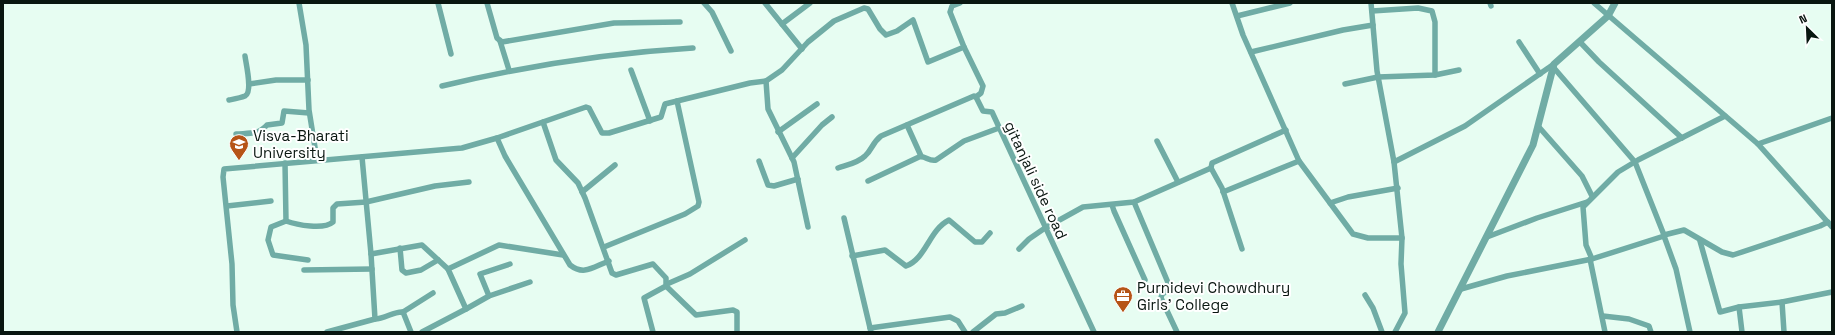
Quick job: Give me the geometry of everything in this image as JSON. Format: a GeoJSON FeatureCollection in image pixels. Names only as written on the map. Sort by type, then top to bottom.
{"type":"FeatureCollection","features":[{"type":"Feature","properties":{"kind":"street"},"geometry":{"type":"LineString","coordinates":[[298,3],[306,45],[309,113],[317,160]]}},
{"type":"Feature","properties":{"kind":"street"},"geometry":{"type":"LineString","coordinates":[[438,3],[452,54]]}},
{"type":"Feature","properties":{"kind":"street"},"geometry":{"type":"LineString","coordinates":[[486,3],[509,70]]}},
{"type":"Feature","properties":{"kind":"street"},"geometry":{"type":"LineString","coordinates":[[704,3],[712,12],[731,51]]}},
{"type":"Feature","properties":{"kind":"street"},"geometry":{"type":"LineString","coordinates":[[765,3],[802,49]]}},
{"type":"Feature","properties":{"kind":"street"},"geometry":{"type":"LineString","coordinates":[[782,24],[810,3]]}},
{"type":"Feature","properties":{"kind":"street"},"geometry":{"type":"LineString","coordinates":[[838,168],[858,161],[864,157],[876,140],[981,93],[983,86],[964,47],[950,12],[950,6],[960,3]]}},
{"type":"Feature","properties":{"kind":"street"},"geometry":{"type":"LineString","coordinates":[[1232,3],[1251,52],[1299,161],[1353,234],[1368,238],[1402,238]]}},
{"type":"Feature","properties":{"kind":"street"},"geometry":{"type":"LineString","coordinates":[[1237,16],[1290,3]]}},
{"type":"Feature","properties":{"kind":"street"},"geometry":{"type":"LineString","coordinates":[[1372,3],[1378,77],[1398,188],[1402,238],[1401,264],[1405,313],[1395,332]]}},
{"type":"Feature","properties":{"kind":"street"},"geometry":{"type":"LineString","coordinates":[[1594,3],[1758,144],[1830,225]]}},
{"type":"Feature","properties":{"kind":"street"},"geometry":{"type":"LineString","coordinates":[[1394,162],[1465,126],[1554,66],[1608,16],[1615,3]]}},
{"type":"Feature","properties":{"kind":"street"},"geometry":{"type":"LineString","coordinates":[[236,332],[227,206],[223,178],[224,169],[462,148],[497,138],[586,107],[589,108],[602,133],[609,133],[661,117],[664,104],[750,83],[766,81],[782,70],[802,49],[834,21],[864,8],[868,9],[880,29],[886,35],[897,31],[913,20],[928,62],[964,47]]}},
{"type":"Feature","properties":{"kind":"street"},"geometry":{"type":"LineString","coordinates":[[1372,11],[1418,8],[1432,12],[1435,22],[1435,75]]}},
{"type":"Feature","properties":{"kind":"street"},"geometry":{"type":"LineString","coordinates":[[500,41],[506,42],[550,33],[614,23],[680,22]]}},
{"type":"Feature","properties":{"kind":"street"},"geometry":{"type":"LineString","coordinates":[[1251,52],[1343,30],[1373,26]]}},
{"type":"Feature","properties":{"kind":"street"},"geometry":{"type":"LineString","coordinates":[[1519,42],[1540,74]]}},
{"type":"Feature","properties":{"kind":"street"},"geometry":{"type":"LineString","coordinates":[[1580,42],[1599,62],[1682,138]]}},
{"type":"Feature","properties":{"kind":"street"},"geometry":{"type":"LineString","coordinates":[[442,86],[509,70],[633,51],[693,48]]}},
{"type":"Feature","properties":{"kind":"street"},"geometry":{"type":"LineString","coordinates":[[229,100],[247,95],[249,84],[245,56]]}},
{"type":"Feature","properties":{"kind":"street"},"geometry":{"type":"LineString","coordinates":[[1438,332],[1533,145],[1554,66]]}},
{"type":"Feature","properties":{"kind":"street"},"geometry":{"type":"LineString","coordinates":[[1554,66],[1635,162],[1664,235],[1684,230],[1722,252],[1733,255],[1820,226],[1830,225]]}},
{"type":"Feature","properties":{"kind":"street"},"geometry":{"type":"LineString","coordinates":[[631,70],[650,121]]}},
{"type":"Feature","properties":{"kind":"street"},"geometry":{"type":"LineString","coordinates":[[1345,84],[1378,77],[1435,75],[1459,70]]}},
{"type":"Feature","properties":{"kind":"street"},"geometry":{"type":"LineString","coordinates":[[249,84],[276,80],[308,80]]}},
{"type":"Feature","properties":{"kind":"street"},"geometry":{"type":"LineString","coordinates":[[766,81],[768,109],[792,158],[808,227]]}},
{"type":"Feature","properties":{"kind":"street","name":"gitanjali side road"},"geometry":{"type":"LineString","coordinates":[[976,96],[983,111],[992,112],[1094,332]]}},
{"type":"Feature","properties":{"kind":"street"},"geometry":{"type":"LineString","coordinates":[[604,247],[685,214],[698,206],[700,202],[677,101]]}},
{"type":"Feature","properties":{"kind":"street"},"geometry":{"type":"LineString","coordinates":[[778,132],[818,104]]}},
{"type":"Feature","properties":{"kind":"street"},"geometry":{"type":"LineString","coordinates":[[236,134],[256,133],[263,131],[267,125],[280,124],[283,121],[284,111],[309,113]]}},
{"type":"Feature","properties":{"kind":"street"},"geometry":{"type":"LineString","coordinates":[[1605,332],[1591,259],[1586,245],[1583,207],[1592,196],[1618,172],[1725,116]]}},
{"type":"Feature","properties":{"kind":"street"},"geometry":{"type":"LineString","coordinates":[[792,158],[822,125],[832,117]]}},
{"type":"Feature","properties":{"kind":"street"},"geometry":{"type":"LineString","coordinates":[[1758,144],[1832,118]]}},
{"type":"Feature","properties":{"kind":"street"},"geometry":{"type":"LineString","coordinates":[[543,122],[556,160],[578,183],[604,247],[612,273],[616,275],[653,264],[666,278],[666,285],[696,315],[733,310],[737,312],[738,332]]}},
{"type":"Feature","properties":{"kind":"street"},"geometry":{"type":"LineString","coordinates":[[907,125],[921,156]]}},
{"type":"Feature","properties":{"kind":"street"},"geometry":{"type":"LineString","coordinates":[[1538,126],[1582,176],[1592,196]]}},
{"type":"Feature","properties":{"kind":"street"},"geometry":{"type":"LineString","coordinates":[[868,181],[908,160],[921,156],[931,160],[936,160],[964,141],[999,128]]}},
{"type":"Feature","properties":{"kind":"street"},"geometry":{"type":"LineString","coordinates":[[1242,249],[1223,192],[1211,168],[1212,163],[1286,130]]}},
{"type":"Feature","properties":{"kind":"street"},"geometry":{"type":"LineString","coordinates":[[497,138],[505,156],[570,265],[577,270],[584,271],[608,261]]}},
{"type":"Feature","properties":{"kind":"street"},"geometry":{"type":"LineString","coordinates":[[1157,141],[1178,182]]}},
{"type":"Feature","properties":{"kind":"street"},"geometry":{"type":"LineString","coordinates":[[362,157],[371,254],[375,319]]}},
{"type":"Feature","properties":{"kind":"street"},"geometry":{"type":"LineString","coordinates":[[759,161],[768,185],[774,186],[798,179]]}},
{"type":"Feature","properties":{"kind":"street"},"geometry":{"type":"LineString","coordinates":[[1223,192],[1299,161]]}},
{"type":"Feature","properties":{"kind":"street"},"geometry":{"type":"LineString","coordinates":[[285,163],[286,221]]}},
{"type":"Feature","properties":{"kind":"street"},"geometry":{"type":"LineString","coordinates":[[582,192],[615,165]]}},
{"type":"Feature","properties":{"kind":"street"},"geometry":{"type":"LineString","coordinates":[[1019,249],[1029,239],[1045,228],[1083,208],[1134,202],[1211,168]]}},
{"type":"Feature","properties":{"kind":"street"},"geometry":{"type":"LineString","coordinates":[[308,260],[275,256],[272,254],[268,240],[269,230],[274,224],[286,221],[295,224],[328,225],[333,222],[334,205],[366,202],[435,186],[469,182]]}},
{"type":"Feature","properties":{"kind":"street"},"geometry":{"type":"LineString","coordinates":[[1330,203],[1348,197],[1398,188]]}},
{"type":"Feature","properties":{"kind":"street"},"geometry":{"type":"LineString","coordinates":[[227,206],[271,201]]}},
{"type":"Feature","properties":{"kind":"street"},"geometry":{"type":"LineString","coordinates":[[1134,202],[1169,285],[1169,290],[1162,294],[1161,298],[1177,332]]}},
{"type":"Feature","properties":{"kind":"street"},"geometry":{"type":"LineString","coordinates":[[1487,237],[1537,218],[1588,202]]}},
{"type":"Feature","properties":{"kind":"street"},"geometry":{"type":"LineString","coordinates":[[1112,205],[1145,280]]}},
{"type":"Feature","properties":{"kind":"street"},"geometry":{"type":"LineString","coordinates":[[844,218],[870,330],[950,317],[958,321],[965,332]]}},
{"type":"Feature","properties":{"kind":"street"},"geometry":{"type":"LineString","coordinates":[[852,256],[885,250],[902,264],[906,266],[910,265],[919,256],[942,224],[949,220],[975,242],[982,242],[990,233]]}},
{"type":"Feature","properties":{"kind":"street"},"geometry":{"type":"LineString","coordinates":[[1461,289],[1507,276],[1591,259],[1664,236],[1676,269],[1690,332]]}},
{"type":"Feature","properties":{"kind":"street"},"geometry":{"type":"LineString","coordinates":[[653,332],[644,298],[666,285],[690,274],[745,240]]}},
{"type":"Feature","properties":{"kind":"street"},"geometry":{"type":"LineString","coordinates":[[1700,240],[1720,312],[1739,307],[1782,302],[1832,292]]}},
{"type":"Feature","properties":{"kind":"street"},"geometry":{"type":"LineString","coordinates":[[371,254],[422,245],[448,269],[466,309]]}},
{"type":"Feature","properties":{"kind":"street"},"geometry":{"type":"LineString","coordinates":[[448,269],[499,245],[563,254]]}},
{"type":"Feature","properties":{"kind":"street"},"geometry":{"type":"LineString","coordinates":[[400,248],[402,270],[406,273],[421,270],[438,260]]}},
{"type":"Feature","properties":{"kind":"street"},"geometry":{"type":"LineString","coordinates":[[489,296],[480,274],[510,264]]}},
{"type":"Feature","properties":{"kind":"street"},"geometry":{"type":"LineString","coordinates":[[304,270],[372,269]]}},
{"type":"Feature","properties":{"kind":"street"},"geometry":{"type":"LineString","coordinates":[[422,332],[489,296],[530,282]]}},
{"type":"Feature","properties":{"kind":"street"},"geometry":{"type":"LineString","coordinates":[[327,332],[375,319],[386,318],[398,312],[404,312],[433,293]]}},
{"type":"Feature","properties":{"kind":"street"},"geometry":{"type":"LineString","coordinates":[[1365,295],[1374,308],[1382,332]]}},
{"type":"Feature","properties":{"kind":"street"},"geometry":{"type":"LineString","coordinates":[[1782,302],[1784,332]]}},
{"type":"Feature","properties":{"kind":"street"},"geometry":{"type":"LineString","coordinates":[[974,332],[996,314],[1006,314],[1022,306]]}},
{"type":"Feature","properties":{"kind":"street"},"geometry":{"type":"LineString","coordinates":[[1739,307],[1742,332]]}},
{"type":"Feature","properties":{"kind":"street"},"geometry":{"type":"LineString","coordinates":[[404,312],[411,332]]}},
{"type":"Feature","properties":{"kind":"street"},"geometry":{"type":"LineString","coordinates":[[1603,316],[1629,319],[1649,326],[1652,332]]}},
{"type":"Feature","properties":{"kind":"place","name":"Visva-Bharati University"},"geometry":{"type":"Point","coordinates":[239,161]}},
{"type":"Feature","properties":{"kind":"place","name":"Purnidevi Chowdhury Girls' College"},"geometry":{"type":"Point","coordinates":[1123,313]}}]}
